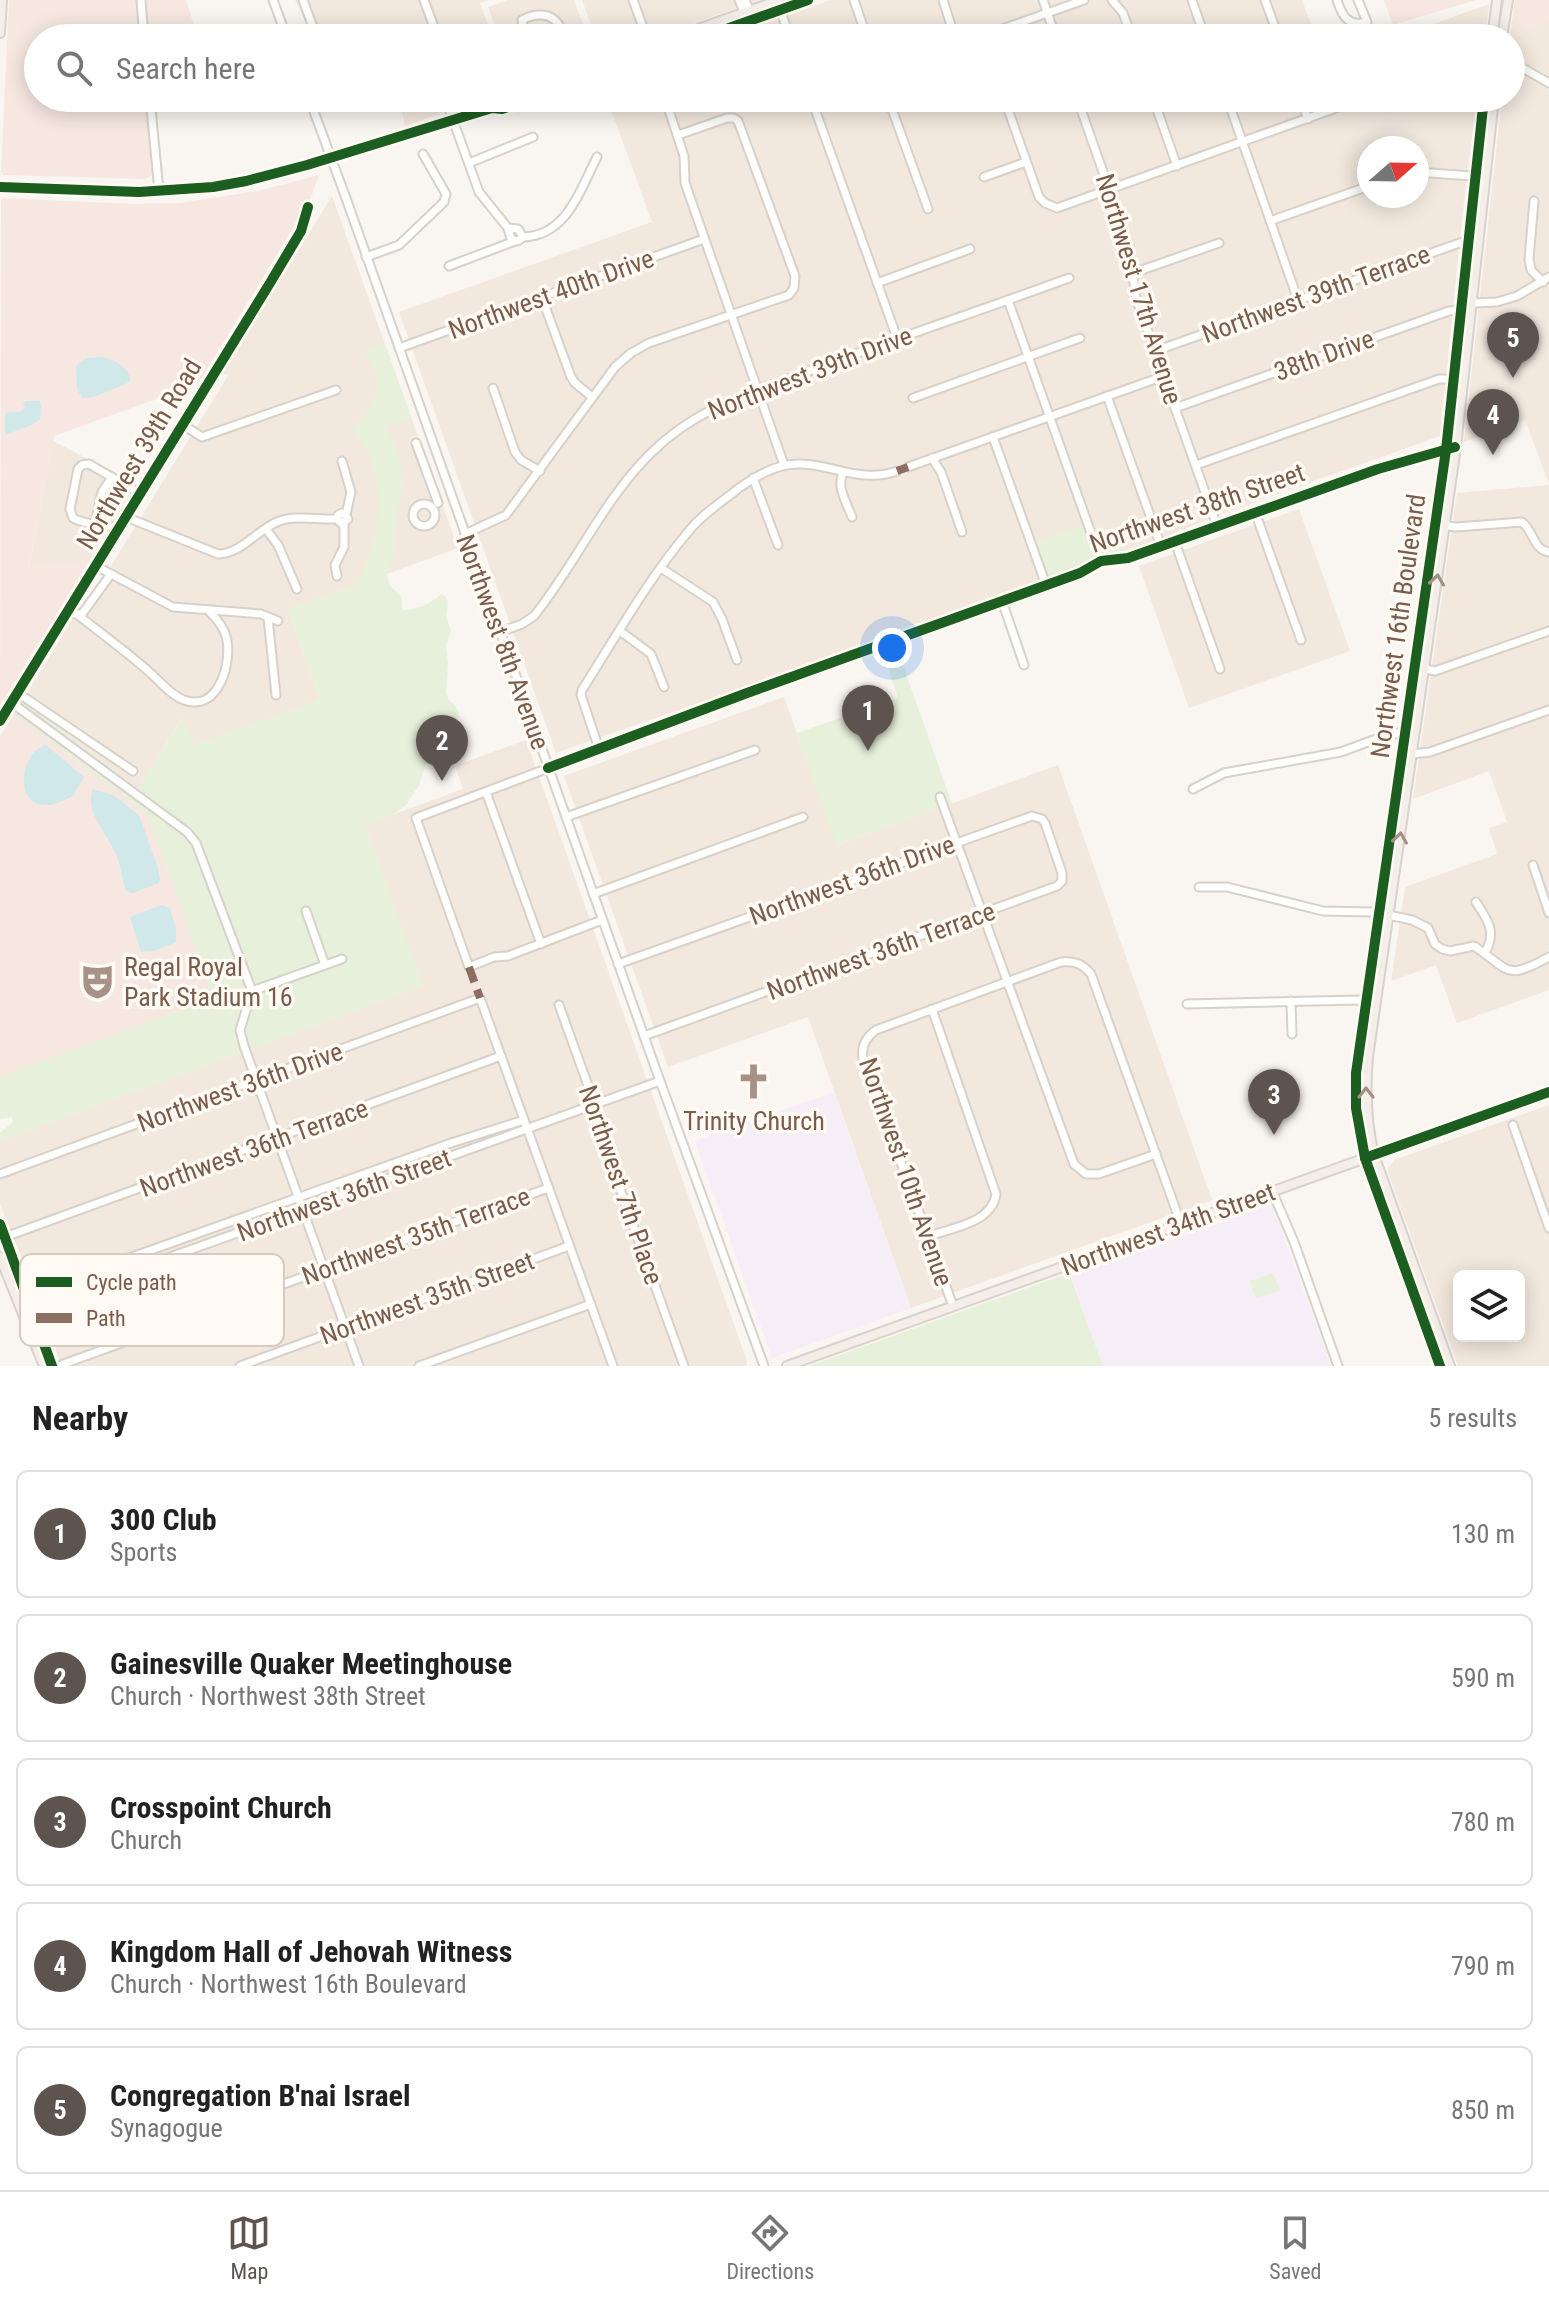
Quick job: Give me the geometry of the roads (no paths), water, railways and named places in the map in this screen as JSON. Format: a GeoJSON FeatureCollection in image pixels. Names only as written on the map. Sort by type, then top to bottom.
{"type":"FeatureCollection","features":[{"type":"Feature","properties":{"kind":"main road"},"geometry":{"type":"LineString","coordinates":[[0,33],[2,0]]}},
{"type":"Feature","properties":{"kind":"main road"},"geometry":{"type":"LineString","coordinates":[[728,24],[779,3],[808,0]]}},
{"type":"Feature","properties":{"kind":"main road"},"geometry":{"type":"LineString","coordinates":[[1494,24],[1497,0]]}},
{"type":"Feature","properties":{"kind":"main road"},"geometry":{"type":"LineString","coordinates":[[1504,24],[1508,0]]}},
{"type":"Feature","properties":{"kind":"main road"},"geometry":{"type":"LineString","coordinates":[[0,187],[159,191],[208,187],[246,181],[331,158],[480,112]]}},
{"type":"Feature","properties":{"kind":"main road","name":"Northwest 16th Boulevard"},"geometry":{"type":"LineString","coordinates":[[1370,1157],[1366,1091],[1384,914],[1405,731],[1456,447],[1472,303],[1474,176],[1482,112]]}},
{"type":"Feature","properties":{"kind":"main road","name":"Northwest 16th Boulevard"},"geometry":{"type":"LineString","coordinates":[[1370,1157],[1358,1127],[1355,1088],[1365,1000],[1384,914],[1425,668],[1461,310],[1485,177],[1492,112]]}},
{"type":"Feature","properties":{"kind":"main road","name":"Northwest 34th Street"},"geometry":{"type":"LineString","coordinates":[[787,1366],[1549,1092]]}},
{"type":"Feature","properties":{"kind":"main road"},"geometry":{"type":"LineString","coordinates":[[1370,1157],[1440,1366]]}},
{"type":"Feature","properties":{"kind":"main road"},"geometry":{"type":"LineString","coordinates":[[0,1224],[20,1287]]}},
{"type":"Feature","properties":{"kind":"main road"},"geometry":{"type":"LineString","coordinates":[[0,1257],[20,1295]]}},
{"type":"Feature","properties":{"kind":"main road"},"geometry":{"type":"LineString","coordinates":[[1411,1273],[1450,1366]]}},
{"type":"Feature","properties":{"kind":"main road"},"geometry":{"type":"LineString","coordinates":[[38,1346],[44,1366]]}},
{"type":"Feature","properties":{"kind":"main road"},"geometry":{"type":"LineString","coordinates":[[45,1346],[55,1366]]}},
{"type":"Feature","properties":{"kind":"street"},"geometry":{"type":"LineString","coordinates":[[141,0],[143,24]]}},
{"type":"Feature","properties":{"kind":"street"},"geometry":{"type":"LineString","coordinates":[[273,0],[282,24]]}},
{"type":"Feature","properties":{"kind":"street"},"geometry":{"type":"LineString","coordinates":[[303,0],[312,24]]}},
{"type":"Feature","properties":{"kind":"street"},"geometry":{"type":"LineString","coordinates":[[424,0],[433,24]]}},
{"type":"Feature","properties":{"kind":"street"},"geometry":{"type":"LineString","coordinates":[[633,0],[642,24]]}},
{"type":"Feature","properties":{"kind":"street"},"geometry":{"type":"LineString","coordinates":[[742,0],[748,16]]}},
{"type":"Feature","properties":{"kind":"street"},"geometry":{"type":"LineString","coordinates":[[854,0],[862,24]]}},
{"type":"Feature","properties":{"kind":"street"},"geometry":{"type":"LineString","coordinates":[[943,0],[951,24]]}},
{"type":"Feature","properties":{"kind":"street"},"geometry":{"type":"LineString","coordinates":[[1043,0],[1052,24]]}},
{"type":"Feature","properties":{"kind":"street"},"geometry":{"type":"LineString","coordinates":[[1017,24],[1084,0]]}},
{"type":"Feature","properties":{"kind":"street"},"geometry":{"type":"LineString","coordinates":[[1112,0],[1123,13],[1127,24]]}},
{"type":"Feature","properties":{"kind":"street"},"geometry":{"type":"LineString","coordinates":[[1192,0],[1200,24]]}},
{"type":"Feature","properties":{"kind":"street"},"geometry":{"type":"LineString","coordinates":[[1265,0],[1274,24]]}},
{"type":"Feature","properties":{"kind":"street"},"geometry":{"type":"LineString","coordinates":[[1337,0],[1343,16],[1351,23],[1358,24],[1367,22],[1358,0]]}},
{"type":"Feature","properties":{"kind":"street"},"geometry":{"type":"LineString","coordinates":[[779,3],[786,24]]}},
{"type":"Feature","properties":{"kind":"street"},"geometry":{"type":"LineString","coordinates":[[523,24],[522,20],[529,16],[545,15],[558,24]]}},
{"type":"Feature","properties":{"kind":"street"},"geometry":{"type":"LineString","coordinates":[[1525,69],[1549,83]]}},
{"type":"Feature","properties":{"kind":"street"},"geometry":{"type":"LineString","coordinates":[[151,112],[159,191]]}},
{"type":"Feature","properties":{"kind":"street","name":"Northwest 8th Avenue"},"geometry":{"type":"LineString","coordinates":[[314,112],[764,1366]]}},
{"type":"Feature","properties":{"kind":"street"},"geometry":{"type":"LineString","coordinates":[[451,112],[479,192],[515,241]]}},
{"type":"Feature","properties":{"kind":"street"},"geometry":{"type":"LineString","coordinates":[[670,112],[686,167],[685,183],[784,465]]}},
{"type":"Feature","properties":{"kind":"street"},"geometry":{"type":"LineString","coordinates":[[816,112],[897,338]]}},
{"type":"Feature","properties":{"kind":"street"},"geometry":{"type":"LineString","coordinates":[[893,112],[928,209]]}},
{"type":"Feature","properties":{"kind":"street"},"geometry":{"type":"LineString","coordinates":[[1009,112],[1039,197],[1052,207],[1062,207],[1327,112]]}},
{"type":"Feature","properties":{"kind":"street","name":"Northwest 17th Avenue"},"geometry":{"type":"LineString","coordinates":[[1082,112],[1129,246],[1136,298],[1217,526]]}},
{"type":"Feature","properties":{"kind":"street"},"geometry":{"type":"LineString","coordinates":[[1158,112],[1177,166]]}},
{"type":"Feature","properties":{"kind":"street"},"geometry":{"type":"LineString","coordinates":[[1232,112],[1298,300]]}},
{"type":"Feature","properties":{"kind":"street"},"geometry":{"type":"LineString","coordinates":[[1305,112],[1308,119]]}},
{"type":"Feature","properties":{"kind":"street"},"geometry":{"type":"LineString","coordinates":[[465,534],[506,515],[615,367],[640,348],[789,295],[795,285],[741,126],[734,118],[727,118],[678,135]]}},
{"type":"Feature","properties":{"kind":"street"},"geometry":{"type":"LineString","coordinates":[[469,163],[533,137]]}},
{"type":"Feature","properties":{"kind":"street"},"geometry":{"type":"LineString","coordinates":[[366,257],[399,245],[444,202],[446,194],[423,154]]}},
{"type":"Feature","properties":{"kind":"street"},"geometry":{"type":"LineString","coordinates":[[449,266],[523,237],[544,233],[558,224],[566,216],[597,157]]}},
{"type":"Feature","properties":{"kind":"street"},"geometry":{"type":"LineString","coordinates":[[984,177],[1026,162]]}},
{"type":"Feature","properties":{"kind":"street"},"geometry":{"type":"LineString","coordinates":[[1429,173],[1485,177]]}},
{"type":"Feature","properties":{"kind":"street"},"geometry":{"type":"LineString","coordinates":[[1270,221],[1357,190]]}},
{"type":"Feature","properties":{"kind":"street"},"geometry":{"type":"LineString","coordinates":[[1534,201],[1529,259],[1531,270],[1546,280]]}},
{"type":"Feature","properties":{"kind":"street","name":"Northwest 39th Road"},"geometry":{"type":"LineString","coordinates":[[0,721],[301,231],[308,207]]}},
{"type":"Feature","properties":{"kind":"street"},"geometry":{"type":"LineString","coordinates":[[508,228],[518,229],[523,237]]}},
{"type":"Feature","properties":{"kind":"street","name":"Northwest 40th Drive"},"geometry":{"type":"LineString","coordinates":[[399,348],[704,239]]}},
{"type":"Feature","properties":{"kind":"street","name":"Northwest 39th Terrace"},"geometry":{"type":"LineString","coordinates":[[1155,351],[1473,240]]}},
{"type":"Feature","properties":{"kind":"street"},"geometry":{"type":"LineString","coordinates":[[1133,273],[1219,243]]}},
{"type":"Feature","properties":{"kind":"street"},"geometry":{"type":"LineString","coordinates":[[877,283],[970,249]]}},
{"type":"Feature","properties":{"kind":"street","name":"Northwest 39th Drive"},"geometry":{"type":"LineString","coordinates":[[500,632],[534,616],[628,478],[653,450],[698,415],[897,338],[1069,278]]}},
{"type":"Feature","properties":{"kind":"street"},"geometry":{"type":"LineString","coordinates":[[1472,303],[1507,299],[1546,280]]}},
{"type":"Feature","properties":{"kind":"street"},"geometry":{"type":"LineString","coordinates":[[542,298],[571,377],[592,397]]}},
{"type":"Feature","properties":{"kind":"street"},"geometry":{"type":"LineString","coordinates":[[1008,300],[1101,561]]}},
{"type":"Feature","properties":{"kind":"street","name":"38th Drive"},"geometry":{"type":"LineString","coordinates":[[1175,408],[1449,311],[1461,310],[1472,303]]}},
{"type":"Feature","properties":{"kind":"street"},"geometry":{"type":"LineString","coordinates":[[913,398],[1080,338]]}},
{"type":"Feature","properties":{"kind":"street"},"geometry":{"type":"LineString","coordinates":[[908,467],[1164,376]]}},
{"type":"Feature","properties":{"kind":"street"},"geometry":{"type":"LineString","coordinates":[[1196,465],[1439,379],[1464,379]]}},
{"type":"Feature","properties":{"kind":"street"},"geometry":{"type":"LineString","coordinates":[[493,388],[515,452],[521,460],[540,471]]}},
{"type":"Feature","properties":{"kind":"street"},"geometry":{"type":"LineString","coordinates":[[183,425],[202,437],[336,390]]}},
{"type":"Feature","properties":{"kind":"street"},"geometry":{"type":"LineString","coordinates":[[1107,396],[1161,546]]}},
{"type":"Feature","properties":{"kind":"street"},"geometry":{"type":"LineString","coordinates":[[993,437],[1046,585]]}},
{"type":"Feature","properties":{"kind":"street"},"geometry":{"type":"LineString","coordinates":[[416,443],[435,505],[452,498]]}},
{"type":"Feature","properties":{"kind":"street","name":"Northwest 38th Street"},"geometry":{"type":"LineString","coordinates":[[541,944],[469,967],[416,818],[747,693],[1080,573],[1101,561],[1128,558],[1378,469],[1456,447]]}},
{"type":"Feature","properties":{"kind":"street"},"geometry":{"type":"LineString","coordinates":[[932,458],[941,472],[962,532]]}},
{"type":"Feature","properties":{"kind":"street"},"geometry":{"type":"LineString","coordinates":[[337,576],[335,565],[344,547],[342,519],[351,492],[342,461]]}},
{"type":"Feature","properties":{"kind":"street"},"geometry":{"type":"LineString","coordinates":[[119,529],[79,522],[71,514],[78,469],[89,464],[141,494]]}},
{"type":"Feature","properties":{"kind":"street"},"geometry":{"type":"LineString","coordinates":[[599,749],[581,695],[661,568],[689,530],[706,514],[753,478],[784,465],[806,465],[869,477],[897,471]]}},
{"type":"Feature","properties":{"kind":"street"},"geometry":{"type":"LineString","coordinates":[[843,473],[840,486],[852,517]]}},
{"type":"Feature","properties":{"kind":"street"},"geometry":{"type":"LineString","coordinates":[[95,523],[98,503],[112,477]]}},
{"type":"Feature","properties":{"kind":"street"},"geometry":{"type":"LineString","coordinates":[[753,478],[778,545]]}},
{"type":"Feature","properties":{"kind":"street"},"geometry":{"type":"LineString","coordinates":[[1255,512],[1301,640]]}},
{"type":"Feature","properties":{"kind":"street"},"geometry":{"type":"LineString","coordinates":[[126,517],[218,554],[228,554],[284,520],[342,519]]}},
{"type":"Feature","properties":{"kind":"street"},"geometry":{"type":"LineString","coordinates":[[1440,525],[1456,527],[1522,522],[1532,532],[1538,547],[1543,552],[1549,552]]}},
{"type":"Feature","properties":{"kind":"street"},"geometry":{"type":"LineString","coordinates":[[266,529],[278,545],[297,589]]}},
{"type":"Feature","properties":{"kind":"street"},"geometry":{"type":"LineString","coordinates":[[1175,542],[1220,669]]}},
{"type":"Feature","properties":{"kind":"street"},"geometry":{"type":"LineString","coordinates":[[96,566],[165,604],[181,609],[261,614],[278,621]]}},
{"type":"Feature","properties":{"kind":"street"},"geometry":{"type":"LineString","coordinates":[[661,568],[713,602],[737,660]]}},
{"type":"Feature","properties":{"kind":"street"},"geometry":{"type":"LineString","coordinates":[[78,615],[82,614],[111,574]]}},
{"type":"Feature","properties":{"kind":"street"},"geometry":{"type":"LineString","coordinates":[[1002,601],[1024,665]]}},
{"type":"Feature","properties":{"kind":"street"},"geometry":{"type":"LineString","coordinates":[[69,611],[128,654],[181,699],[195,702],[207,697],[221,684],[228,659],[226,636],[209,611]]}},
{"type":"Feature","properties":{"kind":"street"},"geometry":{"type":"LineString","coordinates":[[268,618],[276,695]]}},
{"type":"Feature","properties":{"kind":"street"},"geometry":{"type":"LineString","coordinates":[[620,631],[651,654],[664,687]]}},
{"type":"Feature","properties":{"kind":"street"},"geometry":{"type":"LineString","coordinates":[[1415,667],[1435,671],[1549,631]]}},
{"type":"Feature","properties":{"kind":"street"},"geometry":{"type":"LineString","coordinates":[[18,693],[133,771]]}},
{"type":"Feature","properties":{"kind":"street"},"geometry":{"type":"LineString","coordinates":[[12,703],[187,832],[196,843],[252,991],[240,1030],[359,1366]]}},
{"type":"Feature","properties":{"kind":"street"},"geometry":{"type":"LineString","coordinates":[[1412,754],[1430,752],[1549,710]]}},
{"type":"Feature","properties":{"kind":"street"},"geometry":{"type":"LineString","coordinates":[[1193,789],[1224,773],[1341,752],[1416,730]]}},
{"type":"Feature","properties":{"kind":"street"},"geometry":{"type":"LineString","coordinates":[[566,817],[755,750]]}},
{"type":"Feature","properties":{"kind":"street"},"geometry":{"type":"LineString","coordinates":[[486,792],[541,944],[602,920]]}},
{"type":"Feature","properties":{"kind":"street"},"geometry":{"type":"LineString","coordinates":[[940,797],[1072,1160],[1083,1172],[1099,1174],[1156,1154]]}},
{"type":"Feature","properties":{"kind":"street","name":"Northwest 36th Drive"},"geometry":{"type":"LineString","coordinates":[[618,964],[1032,816],[1045,823],[1062,873]]}},
{"type":"Feature","properties":{"kind":"street"},"geometry":{"type":"LineString","coordinates":[[593,894],[803,817]]}},
{"type":"Feature","properties":{"kind":"street"},"geometry":{"type":"LineString","coordinates":[[1533,865],[1549,913]]}},
{"type":"Feature","properties":{"kind":"street","name":"Northwest 36th Terrace"},"geometry":{"type":"LineString","coordinates":[[644,1036],[1057,886],[1062,881],[1062,873]]}},
{"type":"Feature","properties":{"kind":"street"},"geometry":{"type":"LineString","coordinates":[[1199,887],[1227,887],[1323,911],[1384,914],[1421,922],[1428,928],[1435,944],[1442,949],[1450,951],[1474,946],[1507,970],[1523,970],[1549,957]]}},
{"type":"Feature","properties":{"kind":"street"},"geometry":{"type":"LineString","coordinates":[[1476,902],[1488,921],[1491,933],[1491,942],[1485,953]]}},
{"type":"Feature","properties":{"kind":"street"},"geometry":{"type":"LineString","coordinates":[[306,911],[325,965]]}},
{"type":"Feature","properties":{"kind":"street"},"geometry":{"type":"LineString","coordinates":[[252,991],[342,959]]}},
{"type":"Feature","properties":{"kind":"street"},"geometry":{"type":"LineString","coordinates":[[929,1236],[983,1216],[995,1201],[995,1189],[932,1009],[1071,961],[1080,963],[1091,974],[1181,1224]]}},
{"type":"Feature","properties":{"kind":"street","name":"Northwest 36th Drive"},"geometry":{"type":"LineString","coordinates":[[0,1174],[480,998],[501,1056]]}},
{"type":"Feature","properties":{"kind":"street"},"geometry":{"type":"LineString","coordinates":[[1291,1001],[1292,1034]]}},
{"type":"Feature","properties":{"kind":"street"},"geometry":{"type":"LineString","coordinates":[[1187,1004],[1376,1002]]}},
{"type":"Feature","properties":{"kind":"street","name":"Northwest 7th Place"},"geometry":{"type":"LineString","coordinates":[[559,1005],[595,1105],[611,1164],[684,1366]]}},
{"type":"Feature","properties":{"kind":"street","name":"Northwest 10th Avenue"},"geometry":{"type":"LineString","coordinates":[[932,1009],[876,1030],[863,1046],[863,1058],[953,1306]]}},
{"type":"Feature","properties":{"kind":"street"},"geometry":{"type":"LineString","coordinates":[[501,1056],[612,1364],[599,1366]]}},
{"type":"Feature","properties":{"kind":"street","name":"Northwest 36th Terrace"},"geometry":{"type":"LineString","coordinates":[[5,1237],[501,1056]]}},
{"type":"Feature","properties":{"kind":"street","name":"Northwest 36th Street"},"geometry":{"type":"LineString","coordinates":[[178,1254],[660,1081]]}},
{"type":"Feature","properties":{"kind":"street"},"geometry":{"type":"LineString","coordinates":[[142,1254],[451,1143],[524,1120]]}},
{"type":"Feature","properties":{"kind":"street"},"geometry":{"type":"LineString","coordinates":[[1513,1125],[1549,1228]]}},
{"type":"Feature","properties":{"kind":"street","name":"Northwest 35th Terrace"},"geometry":{"type":"LineString","coordinates":[[284,1283],[548,1188]]}},
{"type":"Feature","properties":{"kind":"street"},"geometry":{"type":"LineString","coordinates":[[1272,1191],[1294,1242],[1338,1366]]}},
{"type":"Feature","properties":{"kind":"street"},"geometry":{"type":"LineString","coordinates":[[186,1239],[190,1250]]}},
{"type":"Feature","properties":{"kind":"street","name":"Northwest 35th Street"},"geometry":{"type":"LineString","coordinates":[[240,1366],[569,1246]]}},
{"type":"Feature","properties":{"kind":"street"},"geometry":{"type":"LineString","coordinates":[[419,1366],[591,1304]]}},
{"type":"Feature","properties":{"kind":"street","name":"Northwest 35th Terrace"},"geometry":{"type":"LineString","coordinates":[[55,1366],[110,1346]]}},
{"type":"Feature","properties":{"kind":"water"},"geometry":{"type":"Polygon","coordinates":[[[103,357],[122,366],[130,382],[94,397],[82,398],[77,389],[76,366],[86,358],[103,357]]]}},
{"type":"Feature","properties":{"kind":"water"},"geometry":{"type":"Polygon","coordinates":[[[39,401],[40,419],[5,435],[5,414],[19,412],[25,408],[23,403],[39,401]]]}},
{"type":"Feature","properties":{"kind":"water"},"geometry":{"type":"Polygon","coordinates":[[[46,745],[84,777],[73,796],[58,803],[42,805],[27,795],[24,775],[31,756],[46,745]]]}},
{"type":"Feature","properties":{"kind":"water"},"geometry":{"type":"Polygon","coordinates":[[[93,789],[113,795],[139,815],[157,865],[159,883],[133,893],[126,891],[116,854],[91,805],[93,789]]]}},
{"type":"Feature","properties":{"kind":"water"},"geometry":{"type":"Polygon","coordinates":[[[162,905],[170,908],[176,942],[155,951],[141,952],[130,917],[162,905]]]}},
{"type":"Feature","properties":{"kind":"place","name":"Congregation B'nai Israel"},"geometry":{"type":"Point","coordinates":[1513,378]}},
{"type":"Feature","properties":{"kind":"place","name":"Kingdom Hall of Jehovah Witness"},"geometry":{"type":"Point","coordinates":[1493,455]}},
{"type":"Feature","properties":{"kind":"place","name":"300 Club"},"geometry":{"type":"Point","coordinates":[868,751]}},
{"type":"Feature","properties":{"kind":"place","name":"Gainesville Quaker Meetinghouse"},"geometry":{"type":"Point","coordinates":[442,781]}},
{"type":"Feature","properties":{"kind":"place","name":"Regal Royal Park Stadium 16"},"geometry":{"type":"Point","coordinates":[98,982]}},
{"type":"Feature","properties":{"kind":"place","name":"Trinity Church"},"geometry":{"type":"Point","coordinates":[754,1082]}},
{"type":"Feature","properties":{"kind":"place","name":"Crosspoint Church"},"geometry":{"type":"Point","coordinates":[1274,1135]}}]}
